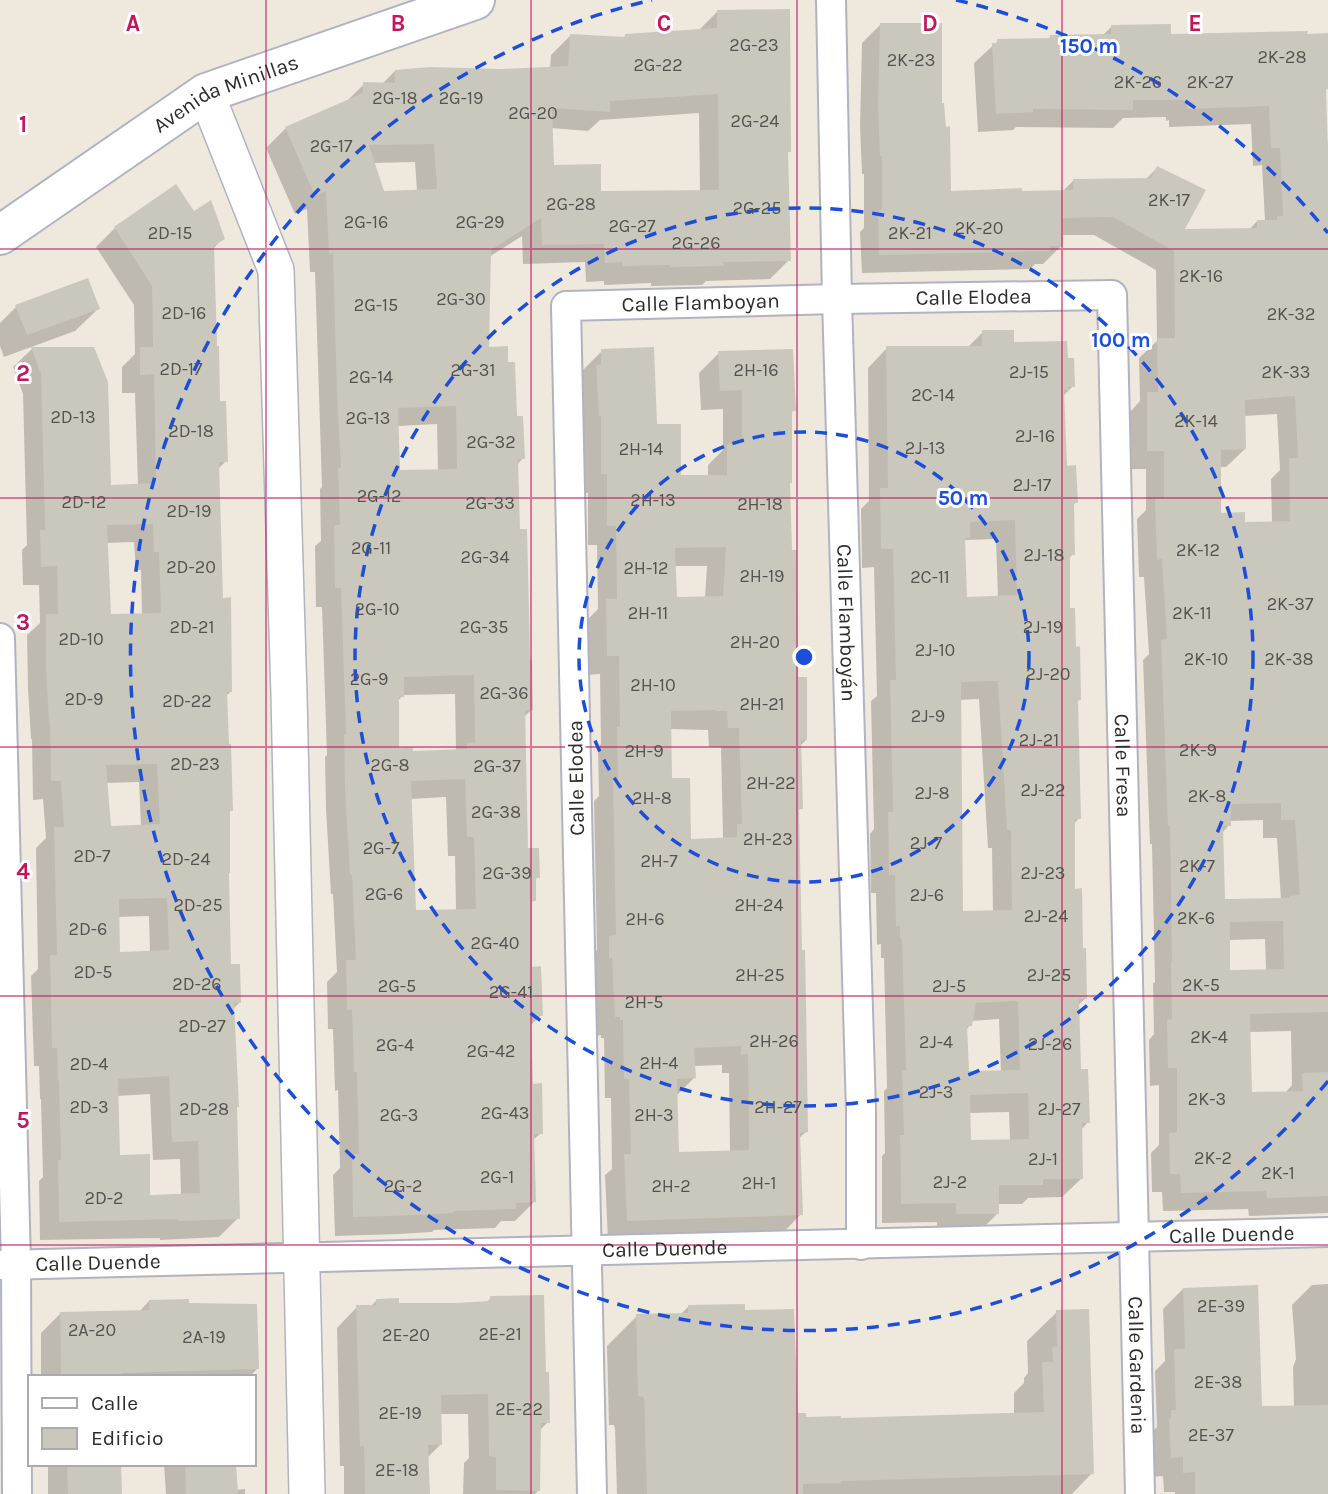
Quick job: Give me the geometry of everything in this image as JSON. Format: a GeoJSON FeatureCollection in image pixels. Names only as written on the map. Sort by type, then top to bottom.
{"type":"FeatureCollection","features":[{"type":"Feature","properties":{"kind":"main road","name":"Avenida Minillas"},"geometry":{"type":"LineString","coordinates":[[0,236],[206,93],[475,0]]}},
{"type":"Feature","properties":{"kind":"street","name":"Calle Flamboyán"},"geometry":{"type":"LineString","coordinates":[[831,0],[860,1111],[860,1245]]}},
{"type":"Feature","properties":{"kind":"street"},"geometry":{"type":"LineString","coordinates":[[206,93],[276,270],[289,695],[307,1494]]}},
{"type":"Feature","properties":{"kind":"street","name":"Calle Elodea"},"geometry":{"type":"LineString","coordinates":[[837,299],[1112,295]]}},
{"type":"Feature","properties":{"kind":"street","name":"Calle Fresa"},"geometry":{"type":"LineString","coordinates":[[1112,295],[1135,1237]]}},
{"type":"Feature","properties":{"kind":"street","name":"Calle Flamboyan"},"geometry":{"type":"LineString","coordinates":[[566,306],[837,299]]}},
{"type":"Feature","properties":{"kind":"street","name":"Calle Elodea"},"geometry":{"type":"LineString","coordinates":[[566,306],[588,1250]]}},
{"type":"Feature","properties":{"kind":"street"},"geometry":{"type":"LineString","coordinates":[[0,638],[8,1264],[17,1494]]}},
{"type":"Feature","properties":{"kind":"street","name":"Calle Duende"},"geometry":{"type":"LineString","coordinates":[[8,1264],[1328,1232]]}},
{"type":"Feature","properties":{"kind":"street","name":"Calle Gardenia"},"geometry":{"type":"LineString","coordinates":[[1135,1237],[1140,1494]]}},
{"type":"Feature","properties":{"kind":"street"},"geometry":{"type":"LineString","coordinates":[[588,1250],[592,1494]]}},
{"type":"Feature","properties":{"kind":"building"},"geometry":{"type":"Polygon","coordinates":[[[790,9],[791,152],[788,152],[791,261],[723,262],[724,266],[670,267],[623,266],[623,262],[605,263],[604,244],[542,245],[541,218],[491,250],[489,347],[508,346],[508,362],[515,362],[517,416],[523,416],[525,459],[518,459],[520,529],[527,529],[533,710],[525,710],[528,848],[539,848],[540,878],[536,878],[536,901],[532,901],[532,967],[541,966],[543,1016],[531,1016],[533,1084],[542,1083],[543,1134],[534,1134],[536,1202],[516,1203],[516,1209],[353,1217],[352,1154],[359,1154],[357,1072],[354,1072],[352,1010],[347,1010],[346,960],[356,960],[345,789],[341,588],[335,588],[334,525],[340,525],[338,468],[341,468],[333,253],[329,254],[326,191],[315,196],[285,127],[363,93],[363,82],[395,83],[395,70],[430,67],[501,69],[568,66],[570,34],[625,37],[625,34],[717,28],[717,10],[790,9]],[[718,94],[610,101],[610,112],[552,108],[554,165],[601,164],[601,191],[719,190],[718,94]],[[434,144],[369,145],[384,191],[437,189],[434,144]],[[456,406],[398,408],[400,470],[457,469],[456,406]],[[474,675],[404,677],[404,697],[399,697],[399,748],[413,747],[413,751],[467,749],[467,743],[475,742],[474,675]],[[465,779],[411,781],[416,910],[476,909],[474,837],[467,837],[465,779]]]}},
{"type":"Feature","properties":{"kind":"building"},"geometry":{"type":"Polygon","coordinates":[[[880,23],[942,23],[942,103],[946,127],[950,126],[951,191],[1022,188],[1022,191],[1073,190],[1073,179],[1151,178],[1157,166],[1206,190],[1185,229],[1257,228],[1257,220],[1277,220],[1277,216],[1283,216],[1280,148],[1271,148],[1269,106],[1187,109],[1184,100],[1133,100],[1133,110],[1033,109],[1033,112],[996,114],[992,43],[997,43],[997,39],[1111,34],[1111,25],[1171,24],[1171,34],[1308,31],[1307,34],[1328,33],[1328,1012],[1250,1014],[1252,1092],[1303,1091],[1302,1073],[1328,1072],[1328,1196],[1267,1198],[1266,1191],[1181,1193],[1180,1174],[1170,1174],[1169,1133],[1177,1132],[1177,1068],[1168,1068],[1167,1020],[1172,1019],[1170,826],[1161,640],[1167,639],[1162,559],[1157,560],[1155,499],[1164,499],[1164,451],[1147,451],[1147,392],[1158,392],[1157,338],[1175,338],[1174,251],[1113,217],[1063,218],[1063,246],[1050,246],[1050,251],[879,255],[878,212],[882,209],[882,156],[878,106],[880,23]],[[1295,396],[1245,400],[1246,449],[1221,450],[1221,513],[1245,512],[1245,522],[1290,521],[1289,458],[1298,458],[1295,396]],[[1281,803],[1231,804],[1231,826],[1223,826],[1225,899],[1289,898],[1300,895],[1295,820],[1281,820],[1281,803]],[[1283,921],[1230,922],[1230,970],[1284,969],[1283,921]]]}},
{"type":"Feature","properties":{"kind":"building"},"geometry":{"type":"Polygon","coordinates":[[[176,184],[194,211],[211,200],[225,239],[214,246],[220,401],[226,401],[228,462],[219,462],[223,598],[231,597],[232,692],[227,692],[233,811],[230,811],[229,873],[231,964],[240,964],[241,1003],[234,1003],[239,1107],[240,1219],[59,1222],[59,1081],[57,1048],[52,1048],[50,955],[57,955],[54,827],[64,827],[61,781],[51,781],[46,669],[46,614],[58,614],[57,566],[41,567],[40,530],[45,530],[41,374],[31,347],[94,347],[108,382],[111,485],[156,483],[154,374],[140,375],[140,347],[153,347],[152,286],[114,227],[176,184]],[[153,524],[107,525],[111,614],[161,613],[159,552],[154,552],[153,524]],[[157,764],[106,765],[111,826],[160,824],[157,764]],[[167,898],[119,899],[120,952],[169,950],[167,898]],[[169,1076],[118,1079],[120,1155],[150,1154],[150,1195],[200,1193],[198,1141],[172,1142],[169,1076]]]}},
{"type":"Feature","properties":{"kind":"building"},"geometry":{"type":"Polygon","coordinates":[[[88,278],[100,309],[27,335],[15,305],[88,278]]]}},
{"type":"Feature","properties":{"kind":"building"},"geometry":{"type":"Polygon","coordinates":[[[982,330],[1014,330],[1014,342],[1067,341],[1068,358],[1074,358],[1075,387],[1064,390],[1067,466],[1076,465],[1078,503],[1074,503],[1075,555],[1070,555],[1070,608],[1075,608],[1076,647],[1080,646],[1081,700],[1078,700],[1081,819],[1075,819],[1075,889],[1082,888],[1083,948],[1086,948],[1087,999],[1079,999],[1081,1069],[1088,1069],[1090,1123],[1082,1123],[1083,1179],[1043,1179],[1043,1185],[999,1185],[999,1214],[956,1214],[956,1203],[901,1204],[900,1135],[904,1135],[902,1070],[906,1070],[902,939],[900,926],[896,926],[895,875],[889,875],[888,812],[893,812],[890,680],[896,680],[893,549],[881,549],[880,488],[888,488],[886,346],[982,346],[982,330]],[[1015,520],[970,522],[970,538],[965,538],[967,597],[1017,595],[1015,520]],[[998,681],[961,682],[963,911],[1012,910],[1011,830],[1007,830],[998,681]],[[1018,1001],[976,1003],[972,1026],[967,1026],[969,1071],[1020,1070],[1018,1001]],[[1028,1093],[970,1095],[971,1140],[1029,1139],[1028,1093]]]}},
{"type":"Feature","properties":{"kind":"building"},"geometry":{"type":"Polygon","coordinates":[[[654,347],[657,424],[681,424],[681,475],[727,475],[727,444],[742,443],[742,390],[720,391],[718,351],[793,349],[796,411],[792,411],[792,550],[797,550],[798,677],[807,677],[807,740],[801,740],[803,809],[799,809],[808,1132],[800,1133],[803,1215],[627,1221],[624,1154],[631,1154],[629,1079],[624,1079],[623,1020],[615,1017],[612,958],[609,958],[609,936],[616,935],[613,780],[618,779],[617,727],[620,727],[619,656],[607,656],[606,599],[617,599],[616,526],[607,526],[607,474],[601,474],[601,416],[596,365],[601,365],[601,349],[654,347]],[[726,547],[675,548],[677,597],[723,596],[726,547]],[[671,711],[672,778],[690,778],[691,839],[737,837],[737,824],[742,824],[739,728],[728,728],[727,711],[671,711]],[[741,1046],[694,1048],[696,1078],[677,1079],[679,1152],[749,1150],[748,1054],[741,1055],[741,1046]]]}},
{"type":"Feature","properties":{"kind":"building"},"geometry":{"type":"Polygon","coordinates":[[[1258,1285],[1262,1406],[1328,1405],[1328,1494],[1195,1494],[1195,1472],[1183,1473],[1183,1457],[1171,1458],[1169,1419],[1171,1410],[1176,1410],[1174,1349],[1185,1349],[1183,1288],[1258,1285]]]}},
{"type":"Feature","properties":{"kind":"building"},"geometry":{"type":"Polygon","coordinates":[[[544,1295],[550,1423],[541,1423],[540,1491],[496,1490],[496,1457],[489,1456],[488,1394],[441,1395],[442,1445],[428,1445],[430,1494],[365,1494],[364,1446],[360,1446],[356,1305],[376,1305],[376,1299],[399,1298],[399,1303],[455,1303],[490,1301],[490,1296],[544,1295]]]}},
{"type":"Feature","properties":{"kind":"building"},"geometry":{"type":"Polygon","coordinates":[[[189,1299],[189,1303],[257,1304],[259,1369],[61,1375],[60,1312],[149,1310],[149,1300],[189,1299]]]}},
{"type":"Feature","properties":{"kind":"building"},"geometry":{"type":"Polygon","coordinates":[[[745,1304],[745,1310],[794,1309],[798,1413],[806,1413],[806,1417],[841,1418],[1044,1412],[1042,1362],[1053,1362],[1052,1347],[1057,1346],[1056,1310],[1089,1309],[1094,1474],[841,1481],[803,1484],[803,1494],[647,1494],[644,1399],[638,1396],[636,1314],[688,1313],[688,1305],[745,1304]]]}},
{"type":"Feature","properties":{"kind":"building"},"geometry":{"type":"Polygon","coordinates":[[[67,1466],[121,1466],[122,1494],[68,1494],[67,1466]]]}},
{"type":"Feature","properties":{"kind":"building"},"geometry":{"type":"Polygon","coordinates":[[[185,1466],[236,1466],[238,1494],[186,1494],[185,1466]]]}}]}
